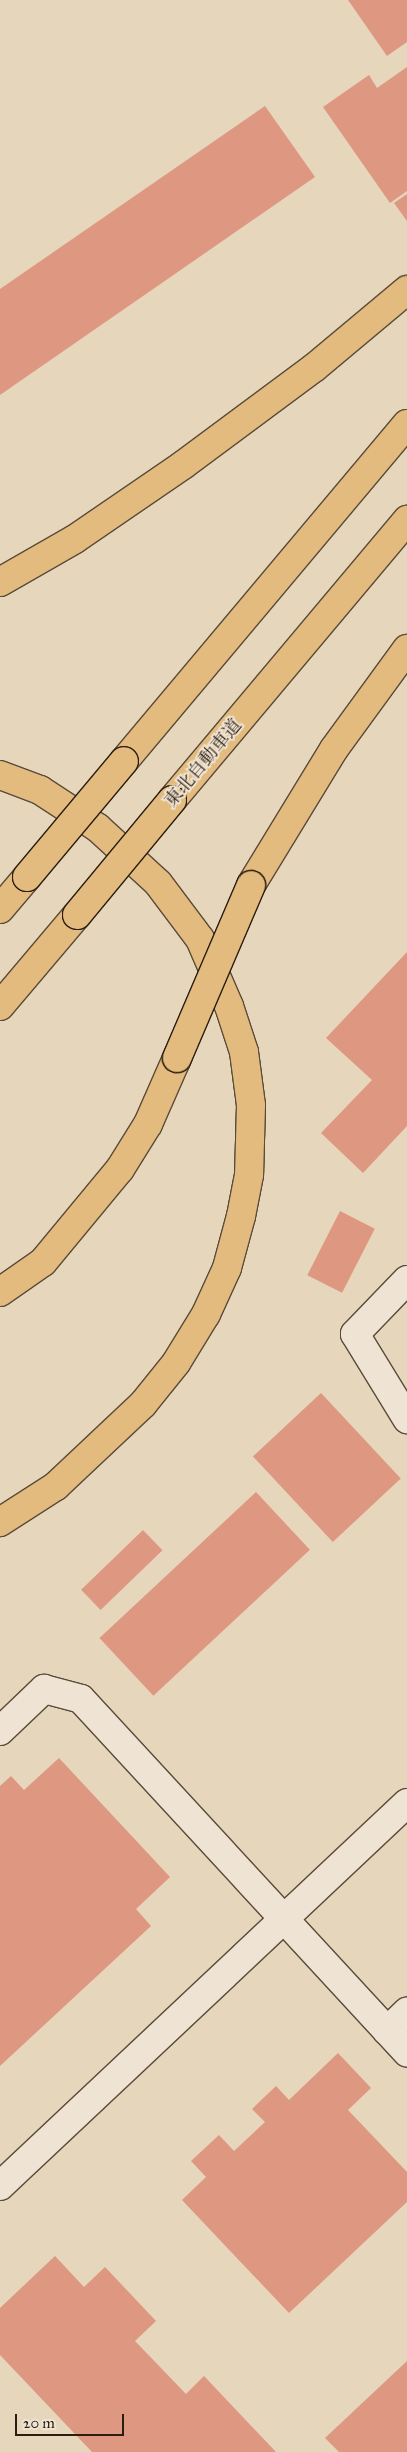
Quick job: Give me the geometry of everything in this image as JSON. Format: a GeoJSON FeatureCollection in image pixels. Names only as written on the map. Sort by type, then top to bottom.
{"type":"FeatureCollection","features":[{"type":"Feature","properties":{"kind":"highway"},"geometry":{"type":"LineString","coordinates":[[0,582],[74,539],[183,465],[315,367],[407,290]]}},
{"type":"Feature","properties":{"kind":"highway"},"geometry":{"type":"LineString","coordinates":[[0,909],[407,424]]}},
{"type":"Feature","properties":{"kind":"highway","name":"東北自動車道"},"geometry":{"type":"LineString","coordinates":[[0,1006],[407,520]]}},
{"type":"Feature","properties":{"kind":"highway"},"geometry":{"type":"LineString","coordinates":[[0,1292],[43,1262],[120,1169],[148,1124],[251,885],[334,749],[407,649]]}},
{"type":"Feature","properties":{"kind":"highway"},"geometry":{"type":"LineString","coordinates":[[0,775],[40,790],[98,828],[158,883],[200,939],[229,1006],[244,1052],[251,1105],[250,1175],[227,1268],[206,1314],[176,1363],[143,1404],[56,1486],[0,1522]]}},
{"type":"Feature","properties":{"kind":"street"},"geometry":{"type":"LineString","coordinates":[[407,1280],[355,1334],[407,1419]]}},
{"type":"Feature","properties":{"kind":"street"},"geometry":{"type":"LineString","coordinates":[[0,1731],[44,1690],[81,1699],[407,2052]]}},
{"type":"Feature","properties":{"kind":"street"},"geometry":{"type":"LineString","coordinates":[[0,2186],[407,1802]]}},
{"type":"Feature","properties":{"kind":"street"},"geometry":{"type":"LineString","coordinates":[[387,2031],[407,2012]]}},
{"type":"Feature","properties":{"kind":"building"},"geometry":{"type":"Polygon","coordinates":[[[348,0],[407,0],[407,42],[387,56],[348,0]]]}},
{"type":"Feature","properties":{"kind":"building"},"geometry":{"type":"Polygon","coordinates":[[[407,67],[407,191],[390,203],[323,107],[369,75],[377,88],[407,67]]]}},
{"type":"Feature","properties":{"kind":"building"},"geometry":{"type":"Polygon","coordinates":[[[265,106],[315,177],[0,395],[0,289],[265,106]]]}},
{"type":"Feature","properties":{"kind":"building"},"geometry":{"type":"Polygon","coordinates":[[[407,194],[407,221],[394,203],[407,194]]]}},
{"type":"Feature","properties":{"kind":"building"},"geometry":{"type":"Polygon","coordinates":[[[407,952],[407,1126],[363,1173],[321,1133],[372,1080],[326,1038],[407,952]]]}},
{"type":"Feature","properties":{"kind":"building"},"geometry":{"type":"Polygon","coordinates":[[[340,1211],[375,1229],[342,1293],[307,1275],[340,1211]]]}},
{"type":"Feature","properties":{"kind":"building"},"geometry":{"type":"Polygon","coordinates":[[[321,1393],[401,1479],[333,1542],[253,1456],[321,1393]]]}},
{"type":"Feature","properties":{"kind":"building"},"geometry":{"type":"Polygon","coordinates":[[[256,1492],[310,1550],[153,1696],[99,1638],[256,1492]]]}},
{"type":"Feature","properties":{"kind":"building"},"geometry":{"type":"Polygon","coordinates":[[[143,1530],[162,1550],[101,1610],[81,1590],[143,1530]]]}},
{"type":"Feature","properties":{"kind":"building"},"geometry":{"type":"Polygon","coordinates":[[[59,1758],[170,1877],[136,1909],[151,1926],[0,2066],[0,1786],[11,1776],[24,1790],[59,1758]]]}},
{"type":"Feature","properties":{"kind":"building"},"geometry":{"type":"Polygon","coordinates":[[[338,2053],[371,2088],[348,2110],[407,2172],[407,2202],[289,2313],[182,2200],[206,2177],[191,2161],[219,2135],[234,2151],[265,2122],[252,2109],[276,2086],[289,2100],[338,2053]]]}},
{"type":"Feature","properties":{"kind":"building"},"geometry":{"type":"Polygon","coordinates":[[[55,2256],[84,2287],[105,2267],[156,2321],[135,2341],[186,2394],[204,2376],[276,2452],[92,2452],[0,2355],[0,2308],[55,2256]]]}},
{"type":"Feature","properties":{"kind":"building"},"geometry":{"type":"Polygon","coordinates":[[[407,2361],[407,2452],[339,2452],[325,2438],[407,2361]]]}}]}
